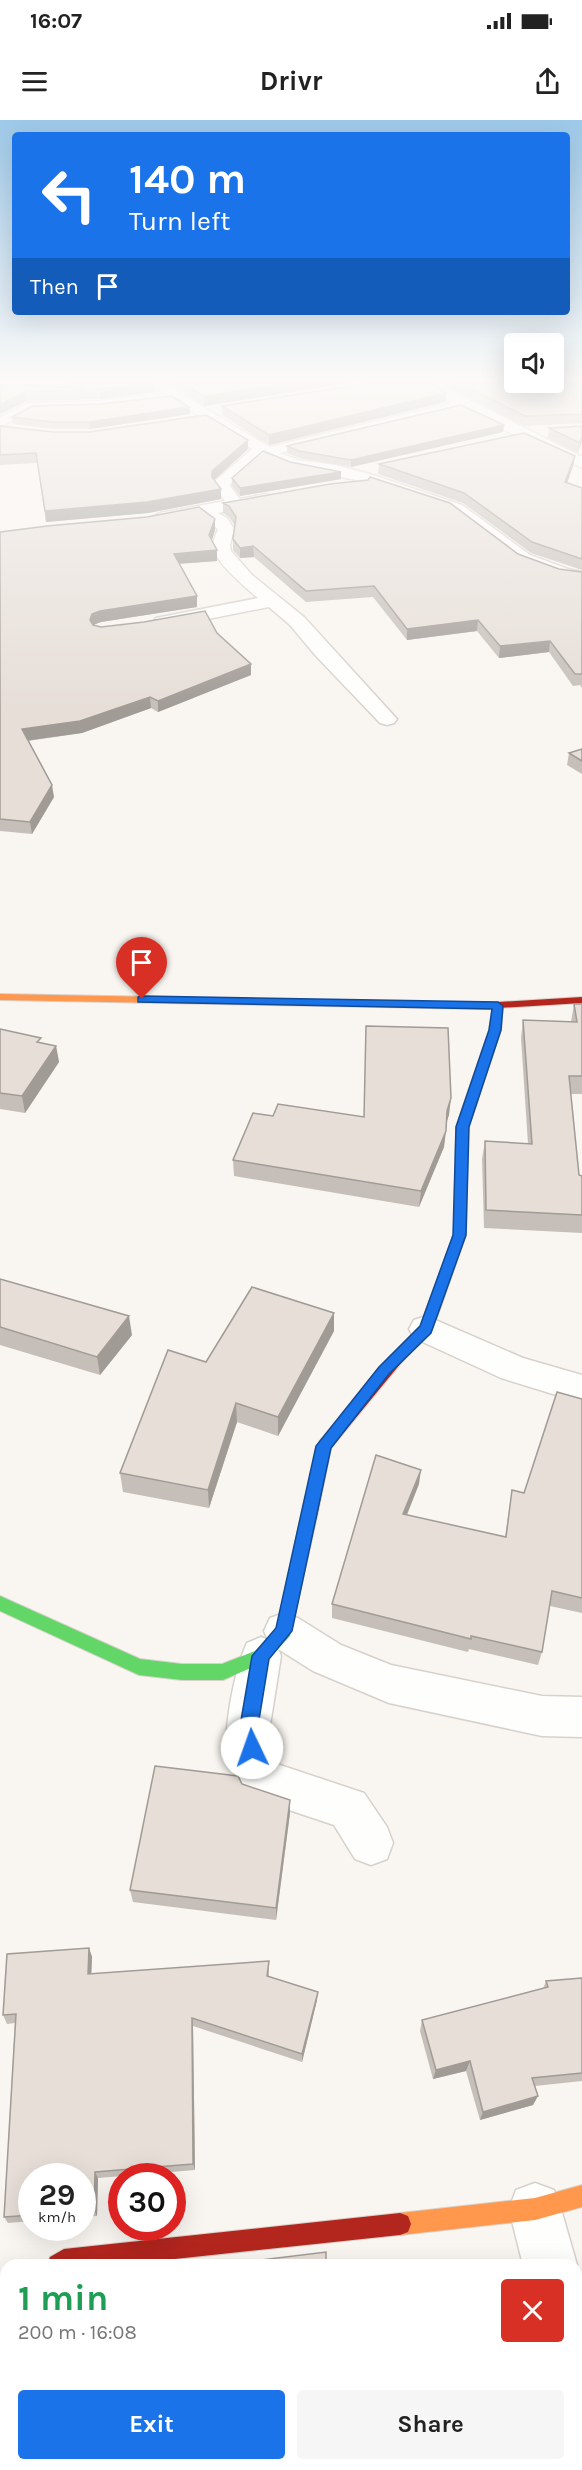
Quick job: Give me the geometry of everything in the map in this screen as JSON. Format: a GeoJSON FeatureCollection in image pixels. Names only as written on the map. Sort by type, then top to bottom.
{"type":"FeatureCollection","features":[{"type":"Feature","properties":{"kind":"street"},"geometry":{"type":"LineString","coordinates":[[227,493],[236,505]]}},
{"type":"Feature","properties":{"kind":"street"},"geometry":{"type":"LineString","coordinates":[[412,493],[456,508],[524,559],[564,574],[582,577]]}},
{"type":"Feature","properties":{"kind":"street"},"geometry":{"type":"LineString","coordinates":[[148,520],[278,497]]}},
{"type":"Feature","properties":{"kind":"street"},"geometry":{"type":"LineString","coordinates":[[203,510],[222,522],[226,529],[221,545],[223,552],[246,579],[297,621],[323,652],[387,719]]}},
{"type":"Feature","properties":{"kind":"street"},"geometry":{"type":"LineString","coordinates":[[145,625],[273,601]]}},
{"type":"Feature","properties":{"kind":"street"},"geometry":{"type":"LineString","coordinates":[[0,997],[498,1006],[582,1000]]}},
{"type":"Feature","properties":{"kind":"street"},"geometry":{"type":"LineString","coordinates":[[371,1843],[348,1808],[259,1780],[248,1732],[324,1446],[384,1371],[426,1329],[460,1235],[462,1127],[495,1030],[498,1006]]}},
{"type":"Feature","properties":{"kind":"street"},"geometry":{"type":"LineString","coordinates":[[426,1329],[513,1368],[582,1389]]}},
{"type":"Feature","properties":{"kind":"street"},"geometry":{"type":"LineString","coordinates":[[0,1603],[139,1666],[182,1672],[223,1672],[272,1644],[327,1658],[389,1684],[542,1716],[582,1717]]}},
{"type":"Feature","properties":{"kind":"street"},"geometry":{"type":"LineString","coordinates":[[73,2259],[558,2202],[551,2259]]}},
{"type":"Feature","properties":{"kind":"building"},"geometry":{"type":"Polygon","coordinates":[[[42,493],[200,493],[147,502],[45,511],[42,493]]]}},
{"type":"Feature","properties":{"kind":"building"},"geometry":{"type":"Polygon","coordinates":[[[281,493],[418,493],[450,503],[518,554],[559,569],[582,572],[582,674],[575,674],[550,641],[500,646],[478,620],[407,629],[374,586],[306,591],[253,546],[240,548],[233,539],[236,517],[229,506],[223,503],[281,493]]]}},
{"type":"Feature","properties":{"kind":"building"},"geometry":{"type":"Polygon","coordinates":[[[464,493],[582,493],[582,559],[532,542],[464,493]]]}},
{"type":"Feature","properties":{"kind":"building"},"geometry":{"type":"Polygon","coordinates":[[[199,507],[215,519],[209,535],[217,550],[174,554],[197,596],[100,611],[92,614],[90,620],[93,625],[101,627],[205,611],[217,633],[251,664],[158,701],[150,697],[80,721],[22,729],[52,785],[30,822],[0,819],[0,532],[147,517],[199,507]]]}},
{"type":"Feature","properties":{"kind":"building"},"geometry":{"type":"Polygon","coordinates":[[[582,749],[582,761],[569,753],[582,749]]]}},
{"type":"Feature","properties":{"kind":"building"},"geometry":{"type":"Polygon","coordinates":[[[574,1004],[582,1004],[582,1076],[569,1076],[579,1175],[582,1176],[582,1215],[486,1210],[485,1141],[532,1144],[523,1020],[577,1022],[574,1004]]]}},
{"type":"Feature","properties":{"kind":"building"},"geometry":{"type":"Polygon","coordinates":[[[366,1026],[448,1028],[451,1098],[447,1111],[446,1131],[421,1191],[233,1160],[253,1113],[273,1116],[278,1104],[364,1117],[366,1026]]]}},
{"type":"Feature","properties":{"kind":"building"},"geometry":{"type":"Polygon","coordinates":[[[0,1029],[41,1038],[37,1042],[56,1046],[22,1096],[0,1093],[0,1029]]]}},
{"type":"Feature","properties":{"kind":"building"},"geometry":{"type":"Polygon","coordinates":[[[0,1279],[129,1316],[97,1357],[0,1327],[0,1279]]]}},
{"type":"Feature","properties":{"kind":"building"},"geometry":{"type":"Polygon","coordinates":[[[252,1287],[334,1313],[278,1417],[236,1403],[208,1490],[120,1473],[168,1350],[206,1362],[252,1287]]]}},
{"type":"Feature","properties":{"kind":"building"},"geometry":{"type":"Polygon","coordinates":[[[557,1392],[582,1399],[582,1598],[552,1591],[542,1652],[471,1636],[471,1639],[332,1604],[376,1455],[421,1470],[403,1514],[506,1537],[512,1490],[524,1493],[557,1392]]]}},
{"type":"Feature","properties":{"kind":"building"},"geometry":{"type":"Polygon","coordinates":[[[155,1766],[238,1776],[242,1784],[290,1800],[276,1908],[130,1890],[155,1766]]]}},
{"type":"Feature","properties":{"kind":"building"},"geometry":{"type":"Polygon","coordinates":[[[89,1948],[88,1974],[269,1961],[267,1976],[318,1992],[302,2054],[192,2018],[193,2164],[108,2163],[108,2171],[96,2172],[96,2163],[18,2163],[18,2216],[4,2217],[16,2014],[3,2015],[7,1954],[89,1948]]]}},
{"type":"Feature","properties":{"kind":"building"},"geometry":{"type":"Polygon","coordinates":[[[582,1978],[582,2073],[532,2078],[538,2096],[483,2112],[470,2061],[436,2070],[422,2020],[548,1987],[546,1981],[582,1978]]]}},
{"type":"Feature","properties":{"kind":"building"},"geometry":{"type":"Polygon","coordinates":[[[326,2252],[326,2259],[269,2259],[326,2252]]]}},
{"type":"Feature","properties":{"kind":"traffic: fast"},"geometry":{"type":"LineString","coordinates":[[396,1359],[426,1329],[460,1235],[462,1127],[495,1030],[498,1006]]}},
{"type":"Feature","properties":{"kind":"traffic: fast"},"geometry":{"type":"LineString","coordinates":[[0,1603],[139,1667],[182,1672],[223,1672],[261,1656],[284,1631],[309,1516]]}},
{"type":"Feature","properties":{"kind":"traffic: slow"},"geometry":{"type":"LineString","coordinates":[[0,997],[483,1006]]}},
{"type":"Feature","properties":{"kind":"traffic: slow"},"geometry":{"type":"LineString","coordinates":[[400,2224],[535,2209],[582,2196]]}},
{"type":"Feature","properties":{"kind":"traffic: jam"},"geometry":{"type":"LineString","coordinates":[[483,1006],[582,1000]]}},
{"type":"Feature","properties":{"kind":"traffic: jam"},"geometry":{"type":"LineString","coordinates":[[309,1516],[324,1446],[396,1359]]}},
{"type":"Feature","properties":{"kind":"traffic: jam"},"geometry":{"type":"LineString","coordinates":[[73,2259],[400,2224]]}},
{"type":"Feature","properties":{"kind":"route"},"geometry":{"type":"LineString","coordinates":[[142,999],[498,1006],[495,1030],[462,1127],[460,1235],[426,1329],[384,1371],[324,1446],[284,1631],[261,1656],[248,1732],[252,1748]]}}]}
